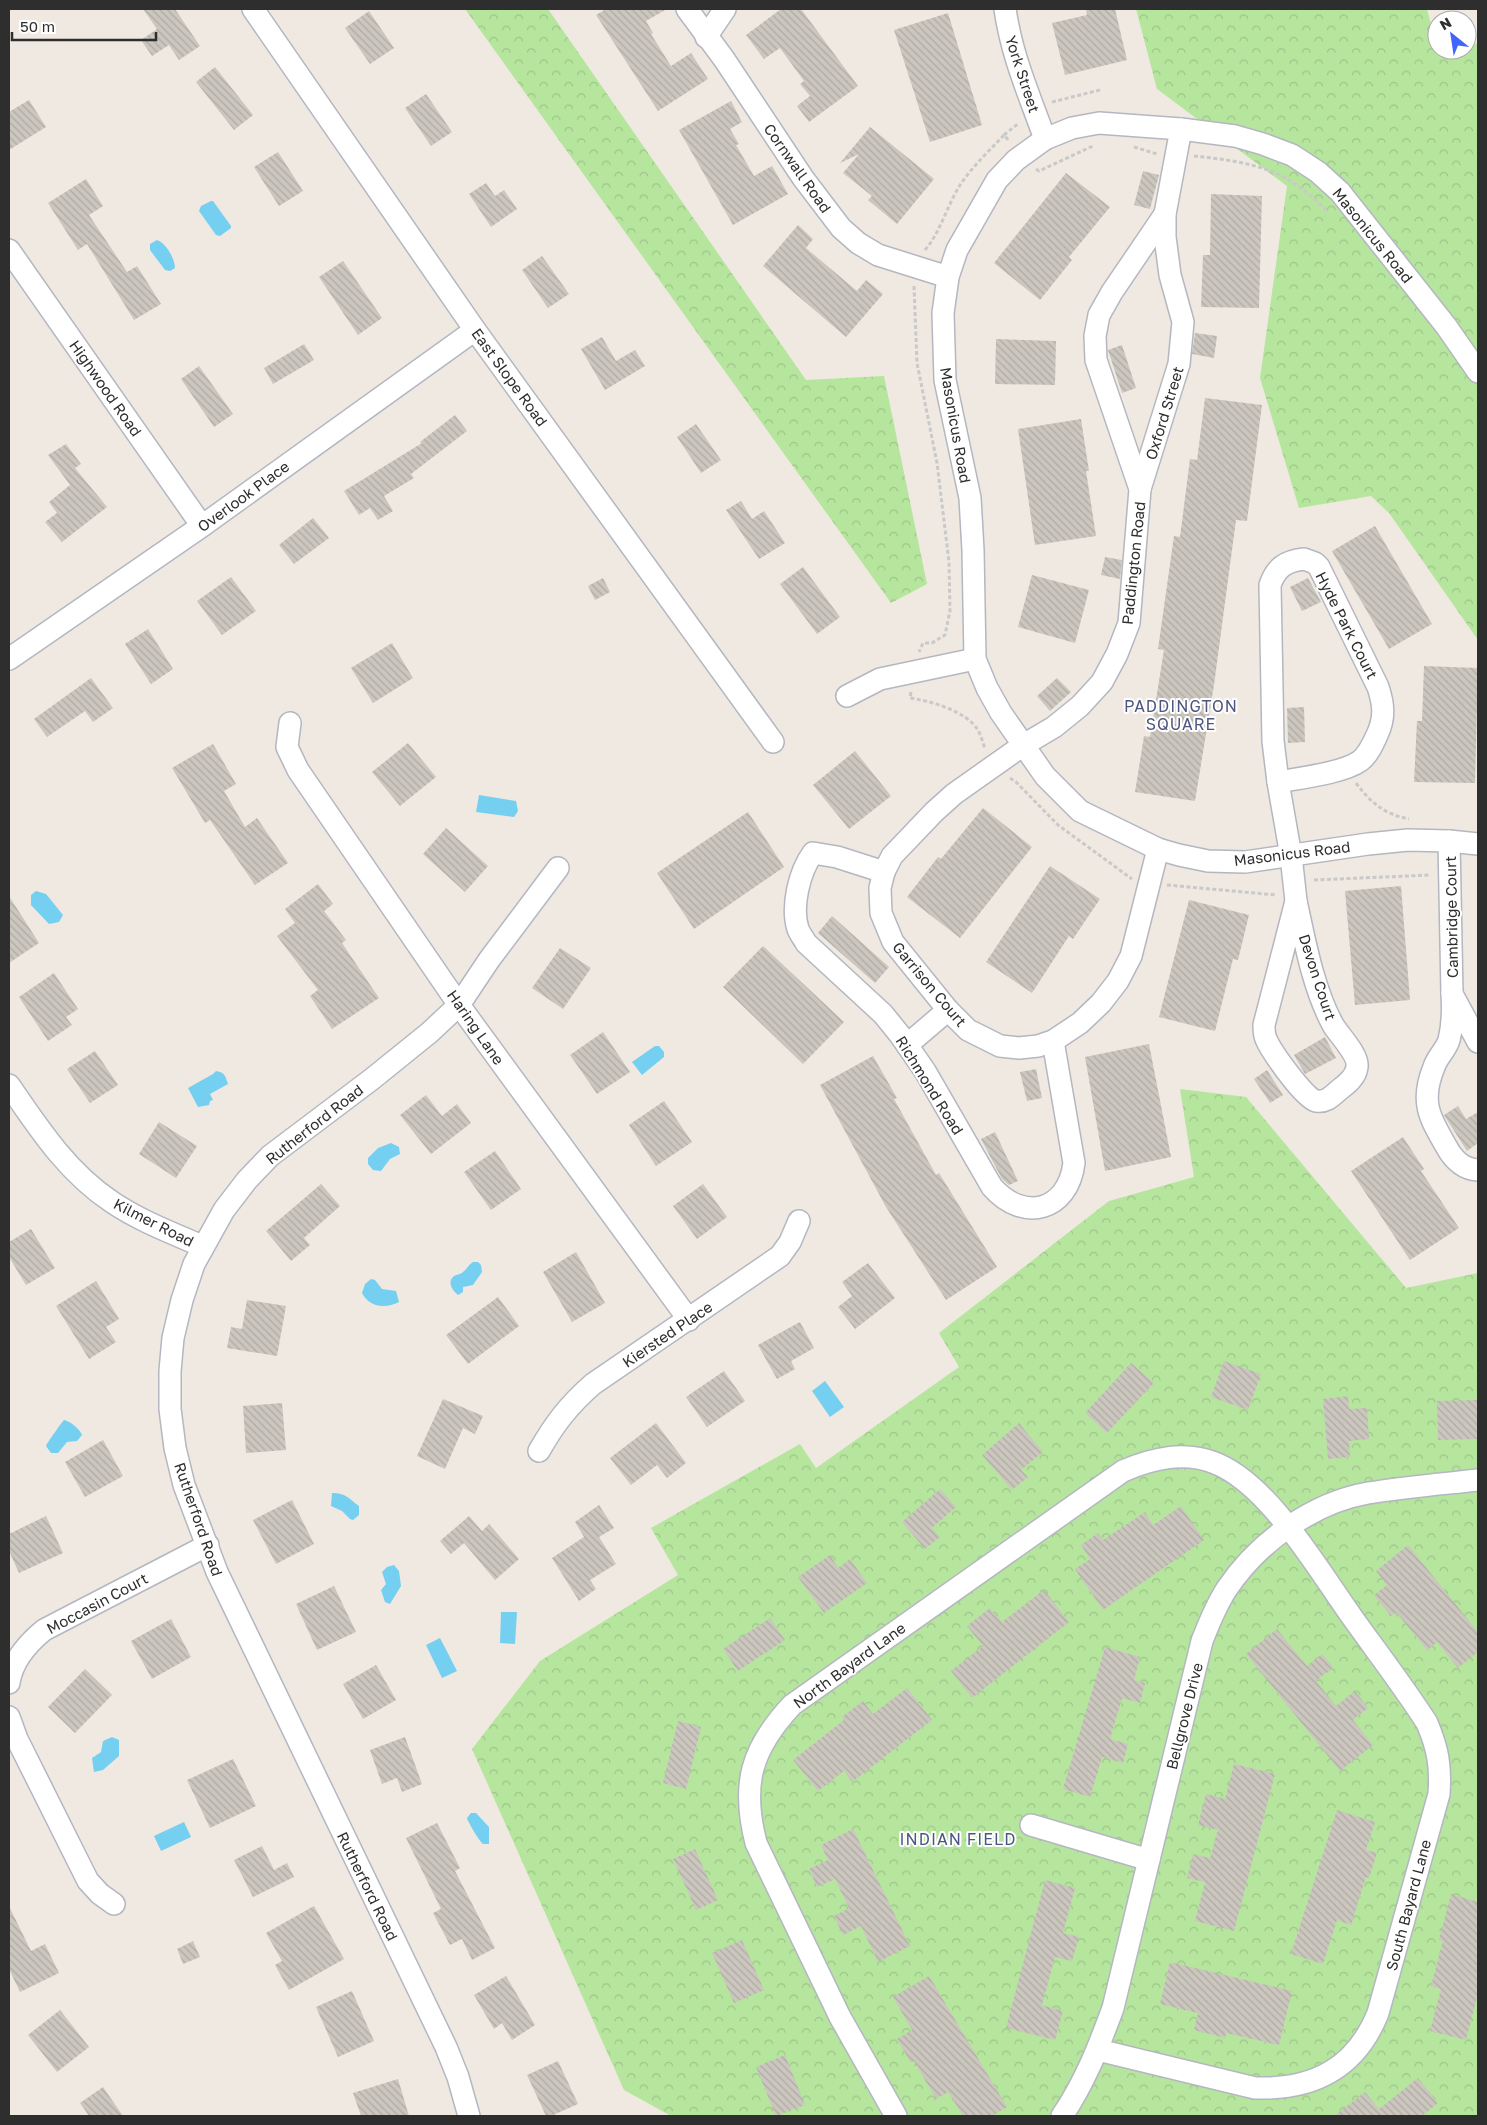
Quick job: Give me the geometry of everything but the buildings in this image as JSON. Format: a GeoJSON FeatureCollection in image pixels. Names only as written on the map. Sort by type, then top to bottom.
{"type":"FeatureCollection","features":[{"type":"Feature","properties":{"kind":"street","name":"East Slope Road"},"geometry":{"type":"LineString","coordinates":[[253,9],[475,330],[773,742]]}},
{"type":"Feature","properties":{"kind":"street","name":"Cornwall Road"},"geometry":{"type":"LineString","coordinates":[[687,9],[724,59],[803,178],[841,228],[858,244],[878,255],[948,277]]}},
{"type":"Feature","properties":{"kind":"street"},"geometry":{"type":"LineString","coordinates":[[706,36],[725,9]]}},
{"type":"Feature","properties":{"kind":"street","name":"York Street"},"geometry":{"type":"LineString","coordinates":[[1005,9],[1009,39],[1045,139]]}},
{"type":"Feature","properties":{"kind":"street","name":"Masonicus Road"},"geometry":{"type":"LineString","coordinates":[[1478,372],[1446,326],[1340,192],[1318,172],[1292,155],[1236,136],[1181,129],[1099,123],[1072,128],[1045,139],[1016,160],[997,180],[957,250],[948,277],[943,313],[945,380],[970,498],[975,659],[988,688],[1022,746],[1045,776],[1080,811],[1158,849],[1208,861],[1246,862],[1408,840],[1478,844]]}},
{"type":"Feature","properties":{"kind":"street","name":"Oxford Street"},"geometry":{"type":"LineString","coordinates":[[1140,489],[1179,364],[1183,322],[1170,275],[1165,237],[1165,214],[1181,129]]}},
{"type":"Feature","properties":{"kind":"street","name":"Paddington Road"},"geometry":{"type":"LineString","coordinates":[[1022,746],[1054,727],[1080,706],[1102,682],[1117,654],[1129,622],[1140,489],[1096,360],[1095,336],[1100,315],[1112,292],[1165,214]]}},
{"type":"Feature","properties":{"kind":"street","name":"Highwood Road"},"geometry":{"type":"LineString","coordinates":[[9,250],[202,526]]}},
{"type":"Feature","properties":{"kind":"street","name":"Overlook Place"},"geometry":{"type":"LineString","coordinates":[[9,659],[202,526],[475,330]]}},
{"type":"Feature","properties":{"kind":"street","name":"Hyde Park Court"},"geometry":{"type":"LineString","coordinates":[[1278,782],[1346,768],[1361,760],[1371,747],[1384,717],[1384,703],[1378,687],[1319,568],[1316,563],[1304,559],[1291,560],[1281,566],[1274,574],[1270,585],[1269,600],[1273,741],[1278,782],[1291,856]]}},
{"type":"Feature","properties":{"kind":"street"},"geometry":{"type":"LineString","coordinates":[[846,696],[880,679],[975,659]]}},
{"type":"Feature","properties":{"kind":"street","name":"Haring Lane"},"geometry":{"type":"LineString","coordinates":[[290,723],[287,747],[298,770],[459,1005],[689,1320]]}},
{"type":"Feature","properties":{"kind":"street","name":"Garrison Court"},"geometry":{"type":"LineString","coordinates":[[1022,746],[954,794],[934,812],[892,856],[884,872],[880,888],[881,913],[893,942],[948,1010],[968,1030],[1000,1046],[1019,1048],[1038,1046],[1053,1041],[1080,1022],[1101,1003],[1118,981],[1133,946],[1158,849]]}},
{"type":"Feature","properties":{"kind":"street","name":"Cambridge Court"},"geometry":{"type":"LineString","coordinates":[[1449,841],[1452,1029],[1448,1042],[1434,1066],[1428,1087],[1427,1106],[1430,1120],[1453,1158],[1463,1166],[1478,1170]]}},
{"type":"Feature","properties":{"kind":"street","name":"Richmond Road"},"geometry":{"type":"LineString","coordinates":[[884,872],[837,857],[812,853],[804,870],[797,896],[796,914],[798,929],[806,943],[882,1014],[907,1045],[925,1071],[992,1187],[1002,1198],[1014,1205],[1027,1208],[1042,1206],[1054,1201],[1064,1192],[1072,1178],[1074,1163],[1053,1041]]}},
{"type":"Feature","properties":{"kind":"street","name":"Devon Court"},"geometry":{"type":"LineString","coordinates":[[1291,856],[1296,901],[1305,943],[1320,992],[1333,1024],[1354,1055],[1358,1065],[1356,1074],[1348,1083],[1326,1100],[1318,1101],[1308,1096],[1272,1050],[1266,1038],[1264,1024],[1296,901]]}},
{"type":"Feature","properties":{"kind":"street","name":"Rutherford Road"},"geometry":{"type":"LineString","coordinates":[[469,2116],[458,2077],[446,2047],[216,1572],[208,1545],[184,1485],[175,1448],[170,1409],[170,1371],[173,1338],[182,1300],[202,1246],[224,1210],[247,1180],[270,1156],[372,1079],[429,1033],[459,1005],[489,960],[558,868]]}},
{"type":"Feature","properties":{"kind":"street","name":"Cambridge Court"},"geometry":{"type":"LineString","coordinates":[[1452,994],[1478,1042]]}},
{"type":"Feature","properties":{"kind":"street"},"geometry":{"type":"LineString","coordinates":[[907,1045],[948,1010]]}},
{"type":"Feature","properties":{"kind":"street","name":"Kilmer Road"},"geometry":{"type":"LineString","coordinates":[[9,1085],[41,1132],[62,1158],[86,1182],[112,1202],[141,1219],[202,1246]]}},
{"type":"Feature","properties":{"kind":"street","name":"Kiersted Place"},"geometry":{"type":"LineString","coordinates":[[539,1451],[554,1424],[572,1402],[593,1384],[780,1256],[790,1242],[799,1221]]}},
{"type":"Feature","properties":{"kind":"street","name":"North Bayard Lane"},"geometry":{"type":"LineString","coordinates":[[896,2116],[840,2017],[756,1843],[750,1819],[748,1794],[753,1768],[761,1745],[774,1724],[792,1705],[1123,1471],[1144,1462],[1176,1457],[1190,1457],[1214,1463],[1235,1473],[1261,1494],[1288,1527]]}},
{"type":"Feature","properties":{"kind":"street","name":"Bellgrove Drive"},"geometry":{"type":"LineString","coordinates":[[1062,2116],[1074,2099],[1098,2050],[1113,2008],[1202,1641],[1210,1620],[1227,1589],[1248,1562],[1270,1540],[1316,1511],[1344,1500],[1367,1494],[1478,1480]]}},
{"type":"Feature","properties":{"kind":"street","name":"South Bayard Lane"},"geometry":{"type":"LineString","coordinates":[[1098,2050],[1255,2088],[1279,2089],[1301,2085],[1316,2079],[1343,2063],[1360,2046],[1373,2026],[1378,2013],[1439,1794],[1440,1771],[1437,1747],[1428,1722],[1288,1527]]}},
{"type":"Feature","properties":{"kind":"street","name":"Moccasin Court"},"geometry":{"type":"LineString","coordinates":[[9,1683],[16,1660],[29,1642],[44,1630],[208,1545]]}},
{"type":"Feature","properties":{"kind":"street"},"geometry":{"type":"LineString","coordinates":[[9,1717],[16,1739],[88,1881],[100,1894],[114,1904]]}},
{"type":"Feature","properties":{"kind":"street"},"geometry":{"type":"LineString","coordinates":[[1031,1825],[1149,1860]]}},
{"type":"Feature","properties":{"kind":"path"},"geometry":{"type":"LineString","coordinates":[[1346,768],[1368,800],[1397,816],[1413,819]]}},
{"type":"Feature","properties":{"kind":"green space"},"geometry":{"type":"Polygon","coordinates":[[[465,9],[548,9],[806,380],[884,376],[927,584],[891,603],[465,9]]]}},
{"type":"Feature","properties":{"kind":"green space"},"geometry":{"type":"Polygon","coordinates":[[[1136,9],[1427,9],[1427,60],[1477,60],[1478,43],[1478,640],[1389,513],[1371,496],[1299,508],[1260,378],[1287,186],[1157,89],[1136,9]]]}},
{"type":"Feature","properties":{"kind":"green space"},"geometry":{"type":"Polygon","coordinates":[[[1180,1089],[1246,1097],[1406,1288],[1478,1273],[1478,2116],[671,2116],[624,2090],[472,1749],[540,1661],[678,1575],[651,1528],[800,1444],[816,1468],[959,1367],[939,1333],[1109,1201],[1194,1177],[1180,1089]]]}},
{"type":"Feature","properties":{"kind":"water"},"geometry":{"type":"Polygon","coordinates":[[[213,201],[231,226],[220,236],[216,235],[199,211],[201,206],[213,201]]]}},
{"type":"Feature","properties":{"kind":"water"},"geometry":{"type":"Polygon","coordinates":[[[157,240],[164,244],[172,256],[175,268],[170,271],[165,270],[150,250],[150,244],[157,240]]]}},
{"type":"Feature","properties":{"kind":"water"},"geometry":{"type":"Polygon","coordinates":[[[479,795],[516,801],[518,811],[514,817],[476,812],[479,795]]]}},
{"type":"Feature","properties":{"kind":"water"},"geometry":{"type":"Polygon","coordinates":[[[36,891],[46,894],[63,915],[59,922],[49,924],[31,905],[31,895],[36,891]]]}},
{"type":"Feature","properties":{"kind":"water"},"geometry":{"type":"Polygon","coordinates":[[[655,1046],[659,1046],[664,1052],[664,1057],[642,1075],[632,1062],[655,1046]]]}},
{"type":"Feature","properties":{"kind":"water"},"geometry":{"type":"Polygon","coordinates":[[[216,1071],[224,1075],[228,1084],[210,1094],[213,1100],[210,1101],[209,1105],[198,1107],[188,1088],[216,1071]]]}},
{"type":"Feature","properties":{"kind":"water"},"geometry":{"type":"Polygon","coordinates":[[[391,1143],[399,1147],[400,1154],[390,1159],[381,1171],[373,1170],[368,1164],[368,1158],[378,1148],[391,1143]]]}},
{"type":"Feature","properties":{"kind":"water"},"geometry":{"type":"Polygon","coordinates":[[[473,1262],[478,1262],[481,1265],[482,1272],[473,1285],[463,1287],[463,1292],[458,1295],[451,1287],[451,1279],[463,1272],[473,1262]]]}},
{"type":"Feature","properties":{"kind":"water"},"geometry":{"type":"Polygon","coordinates":[[[371,1279],[375,1280],[382,1289],[396,1291],[399,1302],[383,1306],[373,1304],[365,1298],[362,1293],[365,1284],[371,1279]]]}},
{"type":"Feature","properties":{"kind":"water"},"geometry":{"type":"Polygon","coordinates":[[[825,1381],[844,1407],[830,1417],[812,1391],[825,1381]]]}},
{"type":"Feature","properties":{"kind":"water"},"geometry":{"type":"Polygon","coordinates":[[[64,1420],[79,1430],[82,1435],[77,1441],[67,1442],[58,1453],[51,1453],[46,1446],[64,1420]]]}},
{"type":"Feature","properties":{"kind":"water"},"geometry":{"type":"Polygon","coordinates":[[[332,1493],[344,1495],[359,1506],[359,1515],[353,1520],[342,1511],[331,1506],[332,1493]]]}},
{"type":"Feature","properties":{"kind":"water"},"geometry":{"type":"Polygon","coordinates":[[[394,1565],[399,1571],[401,1586],[390,1604],[385,1602],[381,1590],[386,1584],[382,1572],[387,1567],[394,1565]]]}},
{"type":"Feature","properties":{"kind":"water"},"geometry":{"type":"Polygon","coordinates":[[[501,1612],[517,1612],[515,1644],[500,1643],[501,1612]]]}},
{"type":"Feature","properties":{"kind":"water"},"geometry":{"type":"Polygon","coordinates":[[[440,1638],[457,1671],[442,1678],[426,1645],[440,1638]]]}},
{"type":"Feature","properties":{"kind":"water"},"geometry":{"type":"Polygon","coordinates":[[[112,1737],[119,1740],[119,1756],[103,1770],[94,1772],[92,1758],[101,1752],[103,1741],[112,1737]]]}},
{"type":"Feature","properties":{"kind":"water"},"geometry":{"type":"Polygon","coordinates":[[[471,1813],[476,1813],[489,1827],[489,1844],[483,1844],[474,1831],[467,1818],[471,1813]]]}},
{"type":"Feature","properties":{"kind":"water"},"geometry":{"type":"Polygon","coordinates":[[[184,1822],[191,1837],[161,1851],[154,1836],[184,1822]]]}},
{"type":"Feature","properties":{"kind":"district","name":"PADDINGTON SQUARE"},"geometry":{"type":"Point","coordinates":[1181,715]}},
{"type":"Feature","properties":{"kind":"district","name":"INDIAN FIELD"},"geometry":{"type":"Point","coordinates":[958,1839]}}]}
